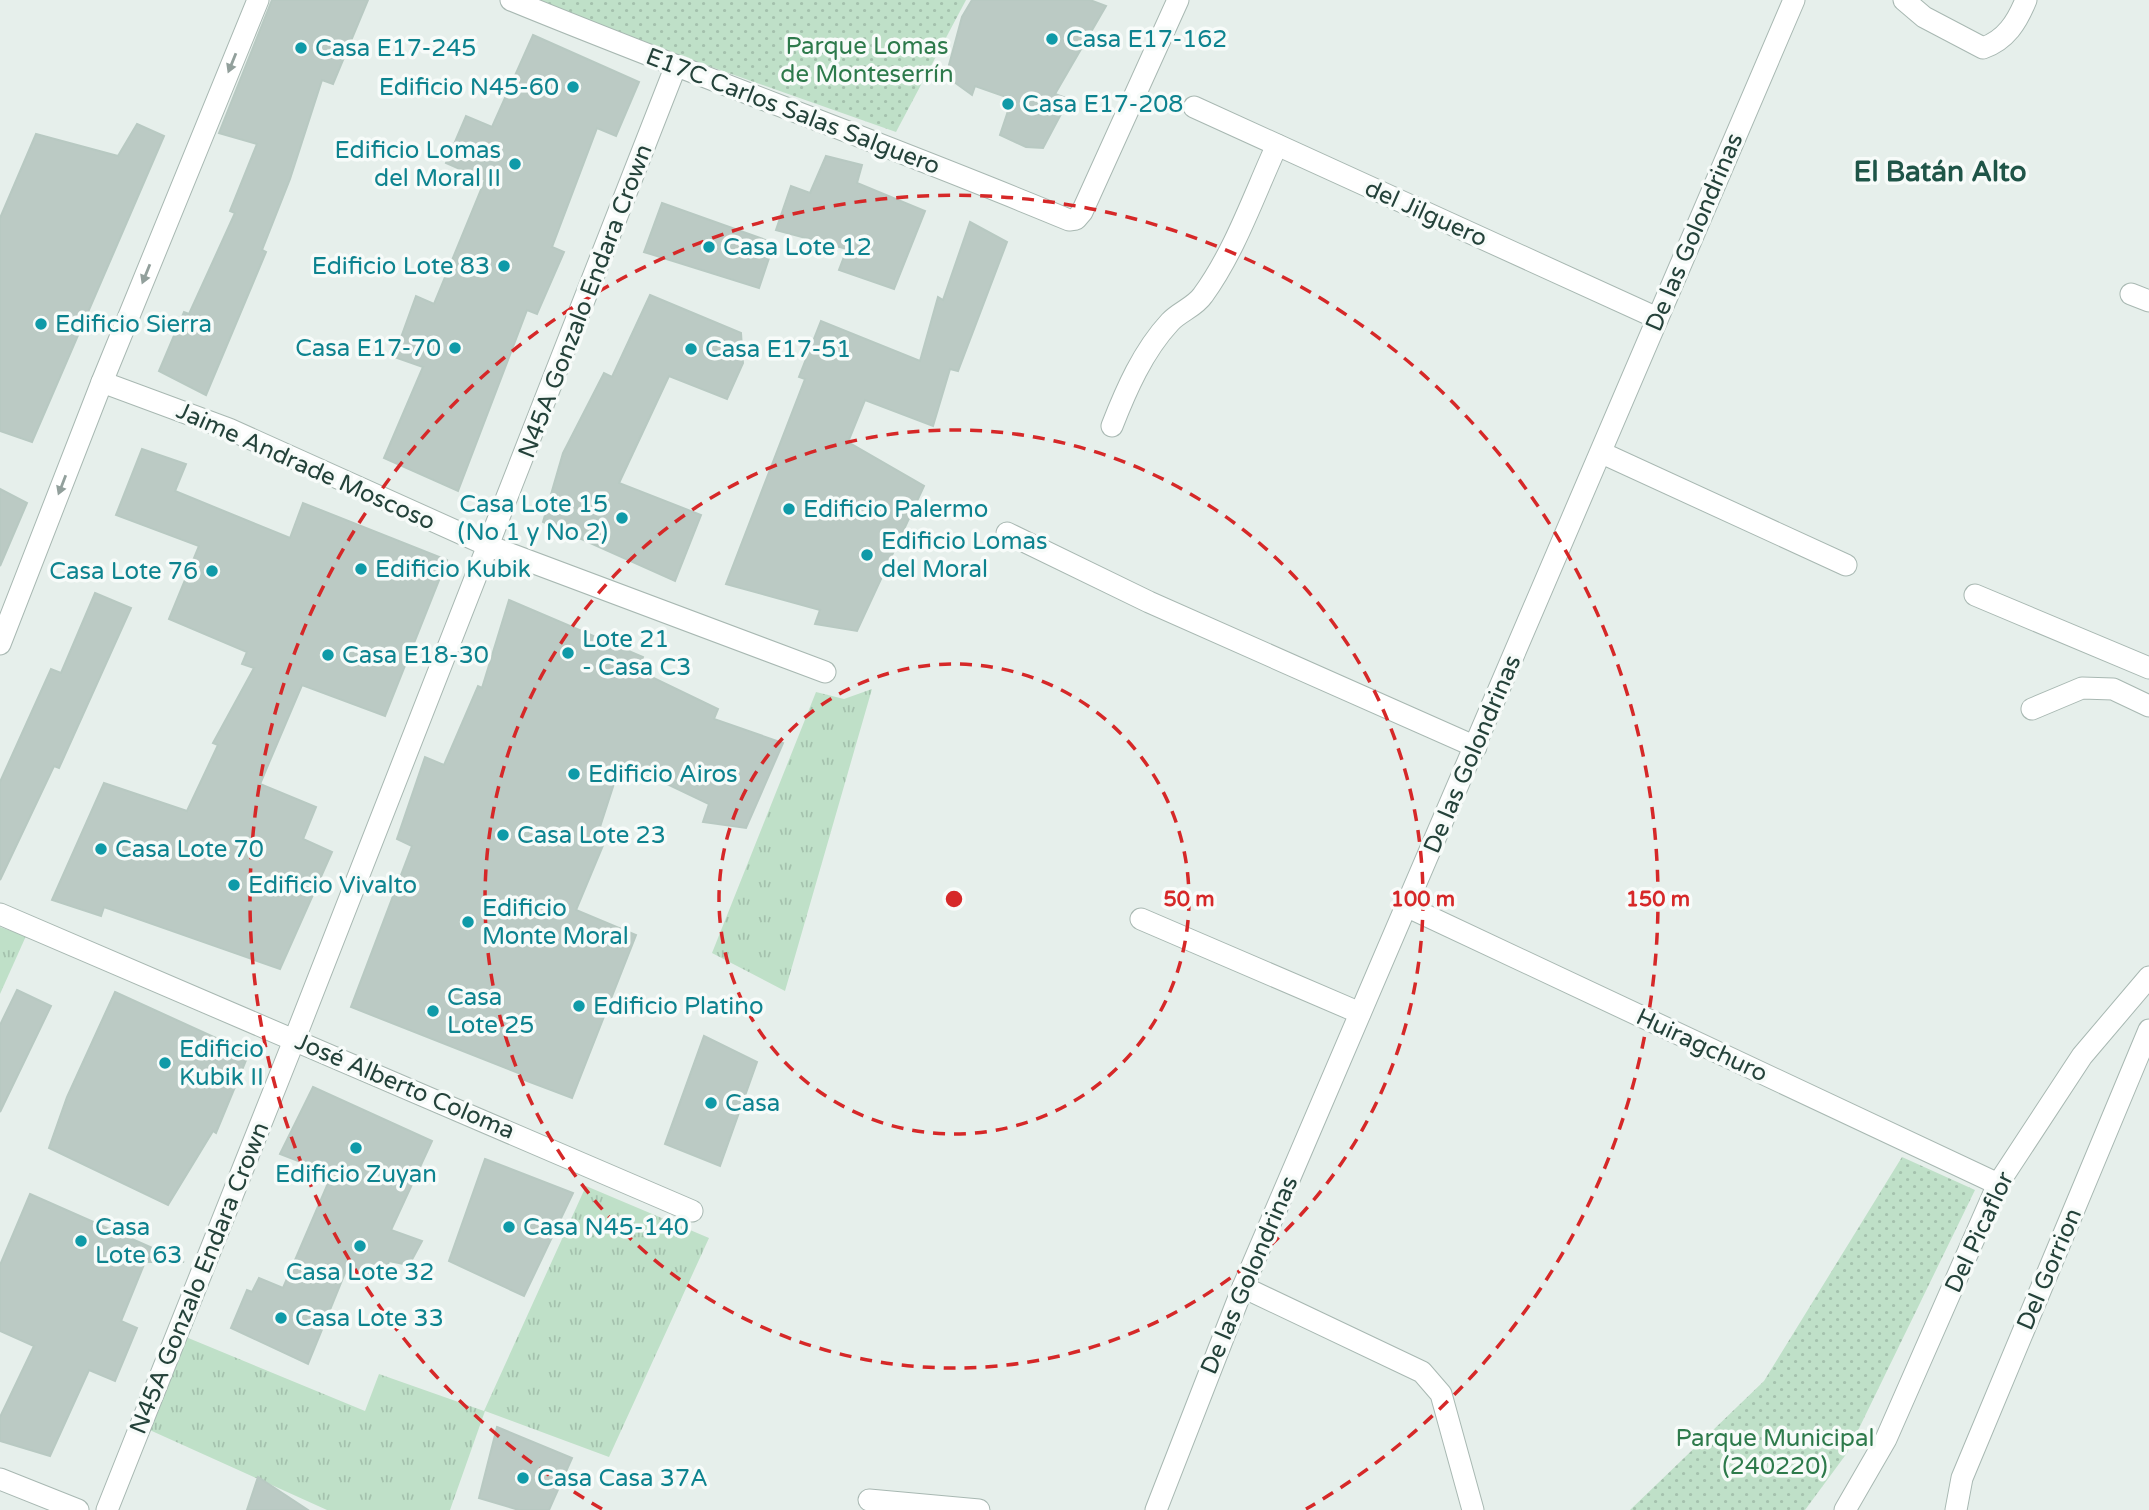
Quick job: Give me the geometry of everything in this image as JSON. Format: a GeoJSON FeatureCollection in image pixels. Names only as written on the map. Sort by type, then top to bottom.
{"type":"FeatureCollection","features":[{"type":"Feature","properties":{"kind":"street"},"geometry":{"type":"LineString","coordinates":[[0,644],[102,382],[258,0]]}},
{"type":"Feature","properties":{"kind":"street","name":"E17C Carlos Salas Salguero"},"geometry":{"type":"LineString","coordinates":[[511,0],[676,68],[904,151],[1069,220],[1076,219],[1082,212],[1178,0]]}},
{"type":"Feature","properties":{"kind":"street","name":"De las Golondrinas"},"geometry":{"type":"LineString","coordinates":[[1156,1510],[1243,1287],[1794,0]]}},
{"type":"Feature","properties":{"kind":"street"},"geometry":{"type":"LineString","coordinates":[[1904,0],[1924,17],[1983,48],[2000,42],[2020,15],[2026,0]]}},
{"type":"Feature","properties":{"kind":"street","name":"N45A Gonzalo Endara Crown"},"geometry":{"type":"LineString","coordinates":[[107,1510],[676,68]]}},
{"type":"Feature","properties":{"kind":"street","name":"del Jilguero"},"geometry":{"type":"LineString","coordinates":[[1194,107],[1657,318]]}},
{"type":"Feature","properties":{"kind":"street"},"geometry":{"type":"LineString","coordinates":[[1112,426],[1131,381],[1156,339],[1170,322],[1201,299],[1215,277],[1276,145]]}},
{"type":"Feature","properties":{"kind":"street","name":"Jaime Andrade Moscoso"},"geometry":{"type":"LineString","coordinates":[[102,382],[229,429],[489,546],[825,672]]}},
{"type":"Feature","properties":{"kind":"street"},"geometry":{"type":"LineString","coordinates":[[1602,453],[1846,565]]}},
{"type":"Feature","properties":{"kind":"street"},"geometry":{"type":"LineString","coordinates":[[1007,533],[1149,602],[1476,747]]}},
{"type":"Feature","properties":{"kind":"street"},"geometry":{"type":"LineString","coordinates":[[1975,595],[2149,668]]}},
{"type":"Feature","properties":{"kind":"street"},"geometry":{"type":"LineString","coordinates":[[2032,709],[2082,688],[2113,689],[2149,706]]}},
{"type":"Feature","properties":{"kind":"street","name":"Huiragchuro"},"geometry":{"type":"LineString","coordinates":[[1406,906],[1998,1184]]}},
{"type":"Feature","properties":{"kind":"street","name":"José Alberto Coloma"},"geometry":{"type":"LineString","coordinates":[[0,914],[295,1038],[692,1211]]}},
{"type":"Feature","properties":{"kind":"street"},"geometry":{"type":"LineString","coordinates":[[1141,919],[1360,1013]]}},
{"type":"Feature","properties":{"kind":"street","name":"Del Picaflor"},"geometry":{"type":"LineString","coordinates":[[1845,1510],[1886,1439],[1998,1184],[2082,1056],[2149,977]]}},
{"type":"Feature","properties":{"kind":"street","name":"Del Gorrion"},"geometry":{"type":"LineString","coordinates":[[1956,1510],[1962,1478],[2149,1030]]}},
{"type":"Feature","properties":{"kind":"street"},"geometry":{"type":"LineString","coordinates":[[1243,1287],[1422,1372],[1441,1394],[1473,1510]]}},
{"type":"Feature","properties":{"kind":"street"},"geometry":{"type":"LineString","coordinates":[[0,1479],[78,1510]]}},
{"type":"Feature","properties":{"kind":"street"},"geometry":{"type":"LineString","coordinates":[[869,1500],[979,1510]]}},
{"type":"Feature","properties":{"kind":"green space","name":"Parque Lomas de Monteserrín"},"geometry":{"type":"Polygon","coordinates":[[[521,0],[966,0],[896,132],[521,0]]]}},
{"type":"Feature","properties":{"kind":"green space"},"geometry":{"type":"Polygon","coordinates":[[[872,689],[785,991],[712,953],[816,692],[844,699],[872,689]]]}},
{"type":"Feature","properties":{"kind":"green space"},"geometry":{"type":"Polygon","coordinates":[[[0,927],[26,936],[0,994],[0,927]]]}},
{"type":"Feature","properties":{"kind":"green space","name":"Parque Municipal (240220)"},"geometry":{"type":"Polygon","coordinates":[[[1902,1157],[1975,1190],[1847,1453],[1805,1510],[1630,1510],[1764,1381],[1902,1157]]]}},
{"type":"Feature","properties":{"kind":"green space"},"geometry":{"type":"Polygon","coordinates":[[[586,1186],[709,1238],[609,1457],[485,1411],[450,1510],[327,1510],[143,1427],[181,1335],[365,1411],[379,1374],[484,1411],[586,1186]]]}},
{"type":"Feature","properties":{"kind":"building"},"geometry":{"type":"Polygon","coordinates":[[[272,0],[368,0],[333,84],[322,80],[290,179],[262,250],[266,252],[206,395],[159,371],[184,312],[189,314],[235,213],[230,211],[257,144],[219,133],[272,0]]]}},
{"type":"Feature","properties":{"kind":"building"},"geometry":{"type":"Polygon","coordinates":[[[972,0],[1090,0],[1106,6],[1055,94],[1069,99],[1043,148],[1026,147],[1000,135],[1012,99],[975,86],[972,95],[946,76],[962,17],[972,0]]]}},
{"type":"Feature","properties":{"kind":"building"},"geometry":{"type":"Polygon","coordinates":[[[533,35],[639,82],[616,136],[597,128],[552,247],[564,252],[537,314],[527,310],[458,491],[384,458],[423,367],[394,357],[416,296],[434,304],[485,180],[446,163],[466,116],[492,127],[533,35]]]}},
{"type":"Feature","properties":{"kind":"building","name":"Edificio Sierra"},"geometry":{"type":"Polygon","coordinates":[[[137,124],[164,136],[32,442],[0,431],[0,218],[36,134],[118,156],[137,124]]]}},
{"type":"Feature","properties":{"kind":"building"},"geometry":{"type":"Polygon","coordinates":[[[826,156],[862,165],[857,183],[925,211],[894,289],[839,270],[847,249],[776,230],[791,186],[810,193],[826,156]]]}},
{"type":"Feature","properties":{"kind":"building","name":"Casa Lote 12"},"geometry":{"type":"Polygon","coordinates":[[[662,203],[774,243],[759,288],[644,252],[662,203]]]}},
{"type":"Feature","properties":{"kind":"building"},"geometry":{"type":"Polygon","coordinates":[[[970,222],[1007,242],[958,371],[950,369],[933,426],[865,400],[848,442],[924,486],[857,631],[815,624],[820,610],[726,584],[805,379],[799,377],[821,321],[920,361],[938,297],[943,300],[970,222]]]}},
{"type":"Feature","properties":{"kind":"building"},"geometry":{"type":"Polygon","coordinates":[[[650,295],[741,333],[743,363],[727,399],[669,376],[619,483],[701,515],[675,581],[543,522],[563,453],[604,373],[612,377],[650,295]]]}},
{"type":"Feature","properties":{"kind":"building"},"geometry":{"type":"Polygon","coordinates":[[[142,449],[186,464],[175,491],[290,538],[303,503],[447,560],[385,716],[302,685],[260,784],[316,807],[303,839],[332,852],[280,969],[104,907],[101,916],[52,900],[104,783],[187,811],[218,745],[213,743],[254,668],[242,664],[247,652],[169,619],[199,546],[116,515],[142,449]]]}},
{"type":"Feature","properties":{"kind":"building"},"geometry":{"type":"Polygon","coordinates":[[[0,489],[27,503],[0,566],[0,489]]]}},
{"type":"Feature","properties":{"kind":"building"},"geometry":{"type":"Polygon","coordinates":[[[95,593],[131,608],[59,768],[54,766],[0,880],[0,782],[51,669],[61,673],[95,593]]]}},
{"type":"Feature","properties":{"kind":"building"},"geometry":{"type":"Polygon","coordinates":[[[509,600],[643,657],[639,671],[718,709],[714,719],[783,743],[746,828],[703,822],[709,804],[621,762],[600,827],[609,831],[576,910],[636,935],[572,1098],[519,1078],[521,1074],[351,1007],[412,846],[397,839],[425,757],[444,765],[478,686],[482,688],[509,600]]]}},
{"type":"Feature","properties":{"kind":"building"},"geometry":{"type":"Polygon","coordinates":[[[17,990],[51,1006],[0,1112],[0,1025],[17,990]]]}},
{"type":"Feature","properties":{"kind":"building"},"geometry":{"type":"Polygon","coordinates":[[[115,992],[249,1053],[216,1133],[213,1131],[168,1205],[49,1148],[67,1097],[115,992]]]}},
{"type":"Feature","properties":{"kind":"building","name":"Casa"},"geometry":{"type":"Polygon","coordinates":[[[704,1036],[757,1062],[720,1166],[665,1144],[704,1036]]]}},
{"type":"Feature","properties":{"kind":"building"},"geometry":{"type":"Polygon","coordinates":[[[313,1087],[432,1141],[391,1230],[422,1241],[409,1265],[389,1261],[384,1281],[347,1268],[308,1364],[231,1328],[247,1290],[252,1292],[259,1278],[283,1288],[332,1174],[280,1154],[313,1087]]]}},
{"type":"Feature","properties":{"kind":"building","name":"Casa N45-140"},"geometry":{"type":"Polygon","coordinates":[[[485,1159],[573,1193],[524,1296],[449,1261],[485,1159]]]}},
{"type":"Feature","properties":{"kind":"building"},"geometry":{"type":"Polygon","coordinates":[[[30,1194],[184,1262],[145,1262],[121,1321],[137,1328],[115,1381],[89,1370],[50,1456],[0,1441],[0,1417],[34,1346],[0,1331],[0,1265],[30,1194]]]}},
{"type":"Feature","properties":{"kind":"building","name":"Casa Casa 37A"},"geometry":{"type":"Polygon","coordinates":[[[497,1427],[572,1458],[549,1510],[519,1510],[479,1498],[497,1427]]]}},
{"type":"Feature","properties":{"kind":"building"},"geometry":{"type":"Polygon","coordinates":[[[258,1477],[308,1510],[247,1510],[258,1477]]]}},
{"type":"Feature","properties":{"kind":"place","name":"Casa E17-162"},"geometry":{"type":"Point","coordinates":[1052,39]}},
{"type":"Feature","properties":{"kind":"place","name":"Casa E17-245"},"geometry":{"type":"Point","coordinates":[301,48]}},
{"type":"Feature","properties":{"kind":"place","name":"Edificio N45-60"},"geometry":{"type":"Point","coordinates":[573,87]}},
{"type":"Feature","properties":{"kind":"place","name":"Casa E17-208"},"geometry":{"type":"Point","coordinates":[1008,104]}},
{"type":"Feature","properties":{"kind":"place","name":"Edificio Lomas del Moral II"},"geometry":{"type":"Point","coordinates":[515,164]}},
{"type":"Feature","properties":{"kind":"place","name":"Casa Lote 12"},"geometry":{"type":"Point","coordinates":[709,247]}},
{"type":"Feature","properties":{"kind":"place","name":"Edificio Lote 83"},"geometry":{"type":"Point","coordinates":[504,266]}},
{"type":"Feature","properties":{"kind":"place","name":"Edificio Sierra"},"geometry":{"type":"Point","coordinates":[41,324]}},
{"type":"Feature","properties":{"kind":"place","name":"Casa E17-70"},"geometry":{"type":"Point","coordinates":[455,348]}},
{"type":"Feature","properties":{"kind":"place","name":"Casa E17-51"},"geometry":{"type":"Point","coordinates":[691,349]}},
{"type":"Feature","properties":{"kind":"place","name":"Edificio Palermo"},"geometry":{"type":"Point","coordinates":[789,509]}},
{"type":"Feature","properties":{"kind":"place","name":"Casa Lote 15 (No 1 y No 2)"},"geometry":{"type":"Point","coordinates":[622,518]}},
{"type":"Feature","properties":{"kind":"place","name":"Edificio Lomas del Moral"},"geometry":{"type":"Point","coordinates":[867,555]}},
{"type":"Feature","properties":{"kind":"place","name":"Edificio Kubik"},"geometry":{"type":"Point","coordinates":[361,569]}},
{"type":"Feature","properties":{"kind":"place","name":"Casa Lote 76"},"geometry":{"type":"Point","coordinates":[212,571]}},
{"type":"Feature","properties":{"kind":"place","name":"Lote 21 - Casa C3"},"geometry":{"type":"Point","coordinates":[568,653]}},
{"type":"Feature","properties":{"kind":"place","name":"Casa E18-30"},"geometry":{"type":"Point","coordinates":[328,655]}},
{"type":"Feature","properties":{"kind":"place","name":"Edificio Airos"},"geometry":{"type":"Point","coordinates":[574,774]}},
{"type":"Feature","properties":{"kind":"place","name":"Casa Lote 23"},"geometry":{"type":"Point","coordinates":[503,835]}},
{"type":"Feature","properties":{"kind":"place","name":"Casa Lote 70"},"geometry":{"type":"Point","coordinates":[101,849]}},
{"type":"Feature","properties":{"kind":"place","name":"Edificio Vivalto"},"geometry":{"type":"Point","coordinates":[234,885]}},
{"type":"Feature","properties":{"kind":"place","name":"Edificio Monte Moral"},"geometry":{"type":"Point","coordinates":[468,922]}},
{"type":"Feature","properties":{"kind":"place","name":"Edificio Platino"},"geometry":{"type":"Point","coordinates":[579,1006]}},
{"type":"Feature","properties":{"kind":"place","name":"Casa Lote 25"},"geometry":{"type":"Point","coordinates":[433,1011]}},
{"type":"Feature","properties":{"kind":"place","name":"Edificio Kubik II"},"geometry":{"type":"Point","coordinates":[165,1063]}},
{"type":"Feature","properties":{"kind":"place","name":"Casa"},"geometry":{"type":"Point","coordinates":[711,1103]}},
{"type":"Feature","properties":{"kind":"place","name":"Edificio Zuyan"},"geometry":{"type":"Point","coordinates":[356,1148]}},
{"type":"Feature","properties":{"kind":"place","name":"Casa N45-140"},"geometry":{"type":"Point","coordinates":[509,1227]}},
{"type":"Feature","properties":{"kind":"place","name":"Casa Lote 63"},"geometry":{"type":"Point","coordinates":[81,1241]}},
{"type":"Feature","properties":{"kind":"place","name":"Casa Lote 32"},"geometry":{"type":"Point","coordinates":[360,1246]}},
{"type":"Feature","properties":{"kind":"place","name":"Casa Lote 33"},"geometry":{"type":"Point","coordinates":[281,1318]}},
{"type":"Feature","properties":{"kind":"place","name":"Casa Casa 37A"},"geometry":{"type":"Point","coordinates":[523,1478]}},
{"type":"Feature","properties":{"kind":"district","name":"El Batán Alto"},"geometry":{"type":"Point","coordinates":[1940,171]}}]}
